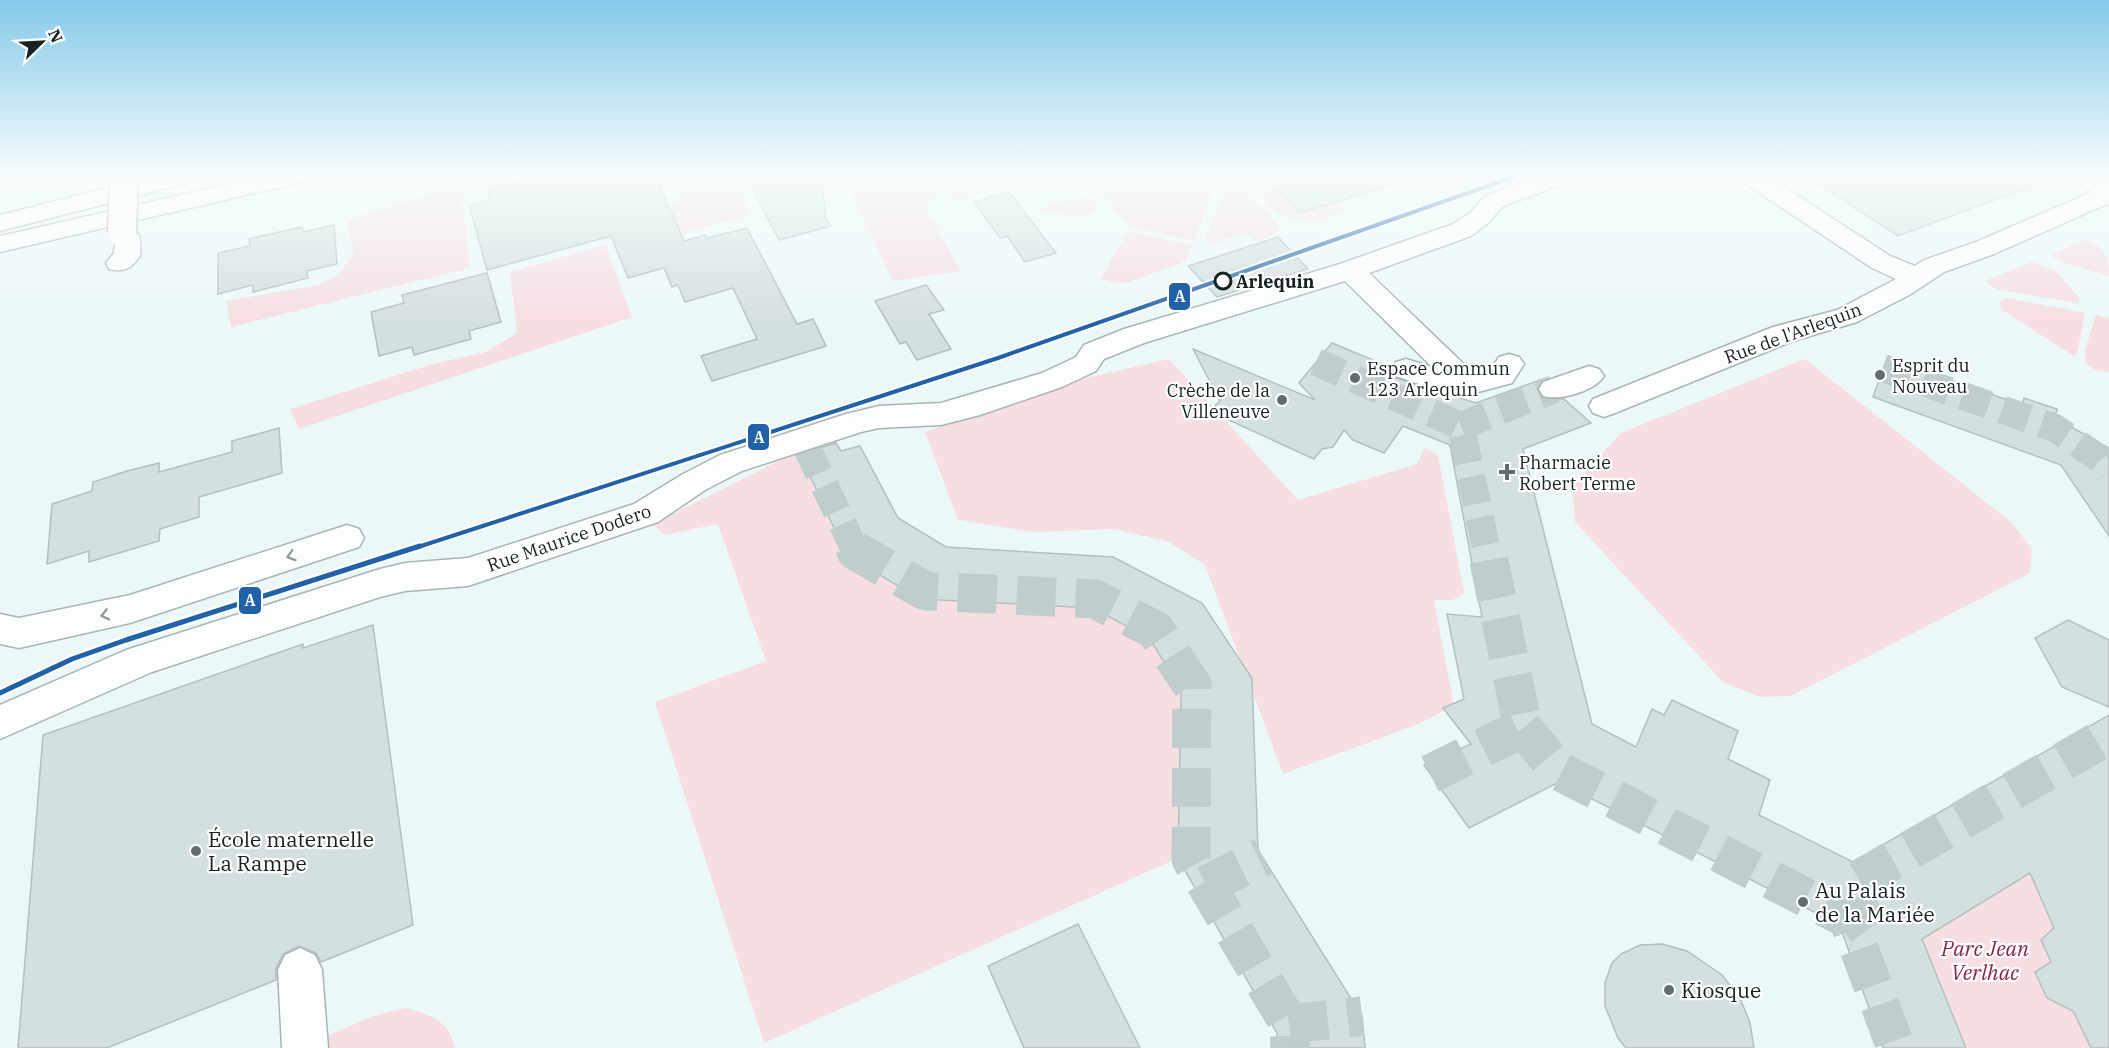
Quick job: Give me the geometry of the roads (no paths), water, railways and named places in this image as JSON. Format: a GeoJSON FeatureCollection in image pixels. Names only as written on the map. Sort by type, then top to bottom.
{"type":"FeatureCollection","features":[{"type":"Feature","properties":{"kind":"street"},"geometry":{"type":"LineString","coordinates":[[0,244],[84,225]]}},
{"type":"Feature","properties":{"kind":"street"},"geometry":{"type":"LineString","coordinates":[[120,263],[127,256],[128,236],[122,232],[122,225]]}},
{"type":"Feature","properties":{"kind":"street","name":"Rue Maurice Dodero"},"geometry":{"type":"LineString","coordinates":[[0,723],[95,677],[207,638],[380,583],[405,577],[468,572],[646,513],[714,471],[757,453],[879,417],[941,414],[969,407],[1052,380],[1086,364],[1094,352],[1134,336],[1350,270],[1462,230],[1468,225]]}},
{"type":"Feature","properties":{"kind":"street"},"geometry":{"type":"LineString","coordinates":[[1825,225],[1881,262],[1918,278]]}},
{"type":"Feature","properties":{"kind":"street","name":"Rue de l'Arlequin"},"geometry":{"type":"LineString","coordinates":[[1604,406],[1783,334],[1847,316],[1918,278],[1934,266],[1985,248],[2037,225]]}},
{"type":"Feature","properties":{"kind":"street"},"geometry":{"type":"LineString","coordinates":[[1350,270],[1467,385]]}},
{"type":"Feature","properties":{"kind":"street"},"geometry":{"type":"LineString","coordinates":[[1424,343],[1405,371],[1445,383],[1467,385],[1485,383],[1502,376],[1509,364]]}},
{"type":"Feature","properties":{"kind":"street"},"geometry":{"type":"LineString","coordinates":[[1554,389],[1589,376]]}},
{"type":"Feature","properties":{"kind":"street"},"geometry":{"type":"LineString","coordinates":[[0,629],[19,633],[130,609],[347,538]]}},
{"type":"Feature","properties":{"kind":"street"},"geometry":{"type":"LineString","coordinates":[[300,970],[305,1048]]}},
{"type":"Feature","properties":{"kind":"tunnel"},"geometry":{"type":"LineString","coordinates":[[1316,362],[1461,426]]}},
{"type":"Feature","properties":{"kind":"tunnel"},"geometry":{"type":"LineString","coordinates":[[1883,368],[2055,428],[2100,459],[2109,472]]}},
{"type":"Feature","properties":{"kind":"tunnel"},"geometry":{"type":"LineString","coordinates":[[1461,426],[1554,389]]}},
{"type":"Feature","properties":{"kind":"tunnel"},"geometry":{"type":"LineString","coordinates":[[1461,426],[1486,548]]}},
{"type":"Feature","properties":{"kind":"tunnel"},"geometry":{"type":"LineString","coordinates":[[807,448],[854,548]]}},
{"type":"Feature","properties":{"kind":"tunnel"},"geometry":{"type":"LineString","coordinates":[[854,546],[856,551],[925,591],[1095,599],[1155,630],[1192,685],[1191,859],[1206,885]]}},
{"type":"Feature","properties":{"kind":"tunnel"},"geometry":{"type":"LineString","coordinates":[[1486,546],[1523,728]]}},
{"type":"Feature","properties":{"kind":"tunnel"},"geometry":{"type":"LineString","coordinates":[[1430,774],[1523,728]]}},
{"type":"Feature","properties":{"kind":"tunnel"},"geometry":{"type":"LineString","coordinates":[[1523,728],[1559,771],[1848,920]]}},
{"type":"Feature","properties":{"kind":"tunnel"},"geometry":{"type":"LineString","coordinates":[[1848,920],[1860,911],[1855,882],[2109,735]]}},
{"type":"Feature","properties":{"kind":"tunnel"},"geometry":{"type":"LineString","coordinates":[[1206,885],[1263,857]]}},
{"type":"Feature","properties":{"kind":"tunnel"},"geometry":{"type":"LineString","coordinates":[[1206,885],[1289,1024]]}},
{"type":"Feature","properties":{"kind":"tunnel"},"geometry":{"type":"LineString","coordinates":[[1840,926],[1848,920]]}},
{"type":"Feature","properties":{"kind":"tunnel"},"geometry":{"type":"LineString","coordinates":[[1848,920],[1896,1048]]}},
{"type":"Feature","properties":{"kind":"tunnel"},"geometry":{"type":"LineString","coordinates":[[1289,1024],[1362,1016]]}},
{"type":"Feature","properties":{"kind":"tunnel"},"geometry":{"type":"LineString","coordinates":[[1289,1024],[1290,1048]]}},
{"type":"Feature","properties":{"kind":"place","name":"Arlequin"},"geometry":{"type":"Point","coordinates":[1223,281]}},
{"type":"Feature","properties":{"kind":"place","name":"Esprit du Nouveau"},"geometry":{"type":"Point","coordinates":[1880,375]}},
{"type":"Feature","properties":{"kind":"place","name":"Espace Commun 123 Arlequin"},"geometry":{"type":"Point","coordinates":[1355,378]}},
{"type":"Feature","properties":{"kind":"place","name":"Crèche de la Villeneuve"},"geometry":{"type":"Point","coordinates":[1282,400]}},
{"type":"Feature","properties":{"kind":"place","name":"Pharmacie Robert Terme"},"geometry":{"type":"Point","coordinates":[1507,472]}},
{"type":"Feature","properties":{"kind":"place","name":"École maternelle La Rampe"},"geometry":{"type":"Point","coordinates":[196,851]}},
{"type":"Feature","properties":{"kind":"place","name":"Au Palais de la Mariée"},"geometry":{"type":"Point","coordinates":[1803,902]}},
{"type":"Feature","properties":{"kind":"place","name":"Kiosque"},"geometry":{"type":"Point","coordinates":[1669,990]}},
{"type":"Feature","properties":{"kind":"park label","name":"Parc Jean Verlhac"},"geometry":{"type":"Point","coordinates":[1985,960]}}]}
